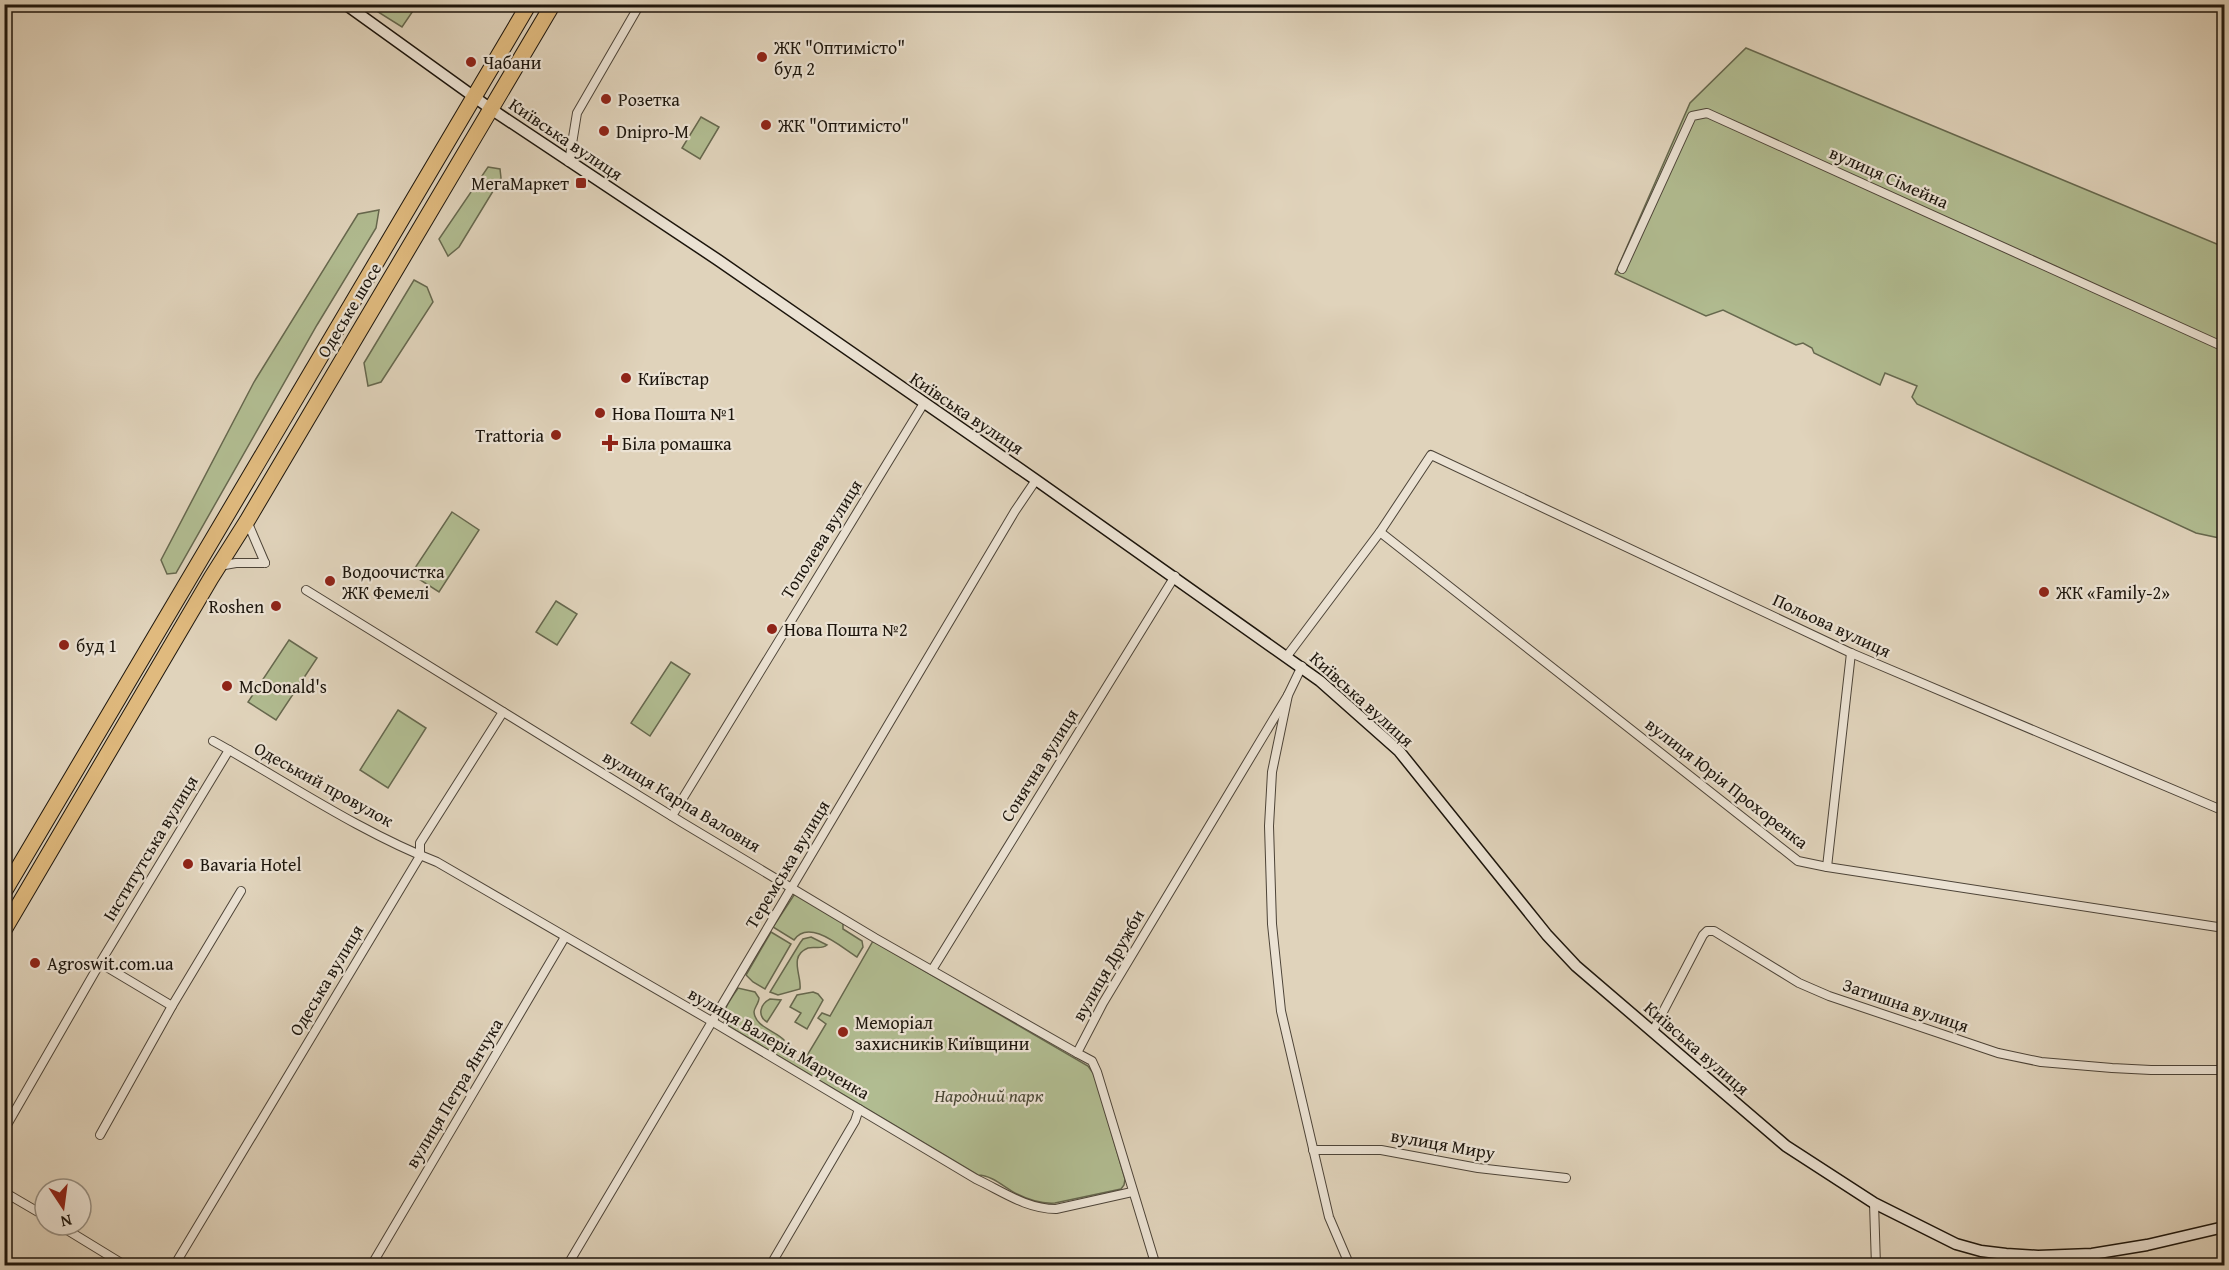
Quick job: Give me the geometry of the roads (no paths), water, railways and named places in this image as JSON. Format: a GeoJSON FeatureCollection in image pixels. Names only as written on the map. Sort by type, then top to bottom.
{"type":"FeatureCollection","features":[{"type":"Feature","properties":{"kind":"highway","name":"Одеське шосе"},"geometry":{"type":"LineString","coordinates":[[4,892],[529,4]]}},
{"type":"Feature","properties":{"kind":"highway","name":"Одеське шосе"},"geometry":{"type":"LineString","coordinates":[[4,930],[553,4]]}},
{"type":"Feature","properties":{"kind":"street","name":"Київська вулиця"},"geometry":{"type":"LineString","coordinates":[[345,4],[491,109],[718,260],[1302,666],[1399,751],[1547,935],[1576,966],[1786,1146],[1874,1203],[1956,1244],[1982,1251],[2038,1256],[2114,1251],[2224,1227]]}},
{"type":"Feature","properties":{"kind":"street"},"geometry":{"type":"LineString","coordinates":[[569,162],[577,113],[640,4]]}},
{"type":"Feature","properties":{"kind":"street","name":"вулиця Сімейна"},"geometry":{"type":"LineString","coordinates":[[1622,269],[1692,116],[1707,113],[2224,347]]}},
{"type":"Feature","properties":{"kind":"street","name":"Тополева вулиця"},"geometry":{"type":"LineString","coordinates":[[672,816],[924,403]]}},
{"type":"Feature","properties":{"kind":"street","name":"Польова вулиця"},"geometry":{"type":"LineString","coordinates":[[1380,532],[1431,455],[1851,653],[2224,811]]}},
{"type":"Feature","properties":{"kind":"street","name":"Теремська вулиця"},"geometry":{"type":"LineString","coordinates":[[567,1266],[1035,480]]}},
{"type":"Feature","properties":{"kind":"street"},"geometry":{"type":"LineString","coordinates":[[219,566],[248,562],[265,563],[247,521]]}},
{"type":"Feature","properties":{"kind":"street"},"geometry":{"type":"LineString","coordinates":[[1287,656],[1380,532]]}},
{"type":"Feature","properties":{"kind":"street","name":"вулиця Юрія Прохоренка"},"geometry":{"type":"LineString","coordinates":[[1380,532],[1798,861],[2224,928]]}},
{"type":"Feature","properties":{"kind":"street","name":"Сонячна вулиця"},"geometry":{"type":"LineString","coordinates":[[932,970],[1175,576]]}},
{"type":"Feature","properties":{"kind":"street","name":"вулиця Карпа Валовня"},"geometry":{"type":"LineString","coordinates":[[306,590],[672,816],[875,938],[1077,1053]]}},
{"type":"Feature","properties":{"kind":"street"},"geometry":{"type":"LineString","coordinates":[[1827,867],[1851,653]]}},
{"type":"Feature","properties":{"kind":"street"},"geometry":{"type":"LineString","coordinates":[[1302,666],[1288,695],[1272,772],[1269,826],[1272,924],[1281,1011],[1329,1216],[1350,1266]]}},
{"type":"Feature","properties":{"kind":"street","name":"вулиця Дружби"},"geometry":{"type":"LineString","coordinates":[[1077,1053],[1103,1003],[1288,695]]}},
{"type":"Feature","properties":{"kind":"street","name":"Одеська вулиця"},"geometry":{"type":"LineString","coordinates":[[174,1266],[420,856],[420,843],[503,712]]}},
{"type":"Feature","properties":{"kind":"street","name":"Одеський провулок"},"geometry":{"type":"LineString","coordinates":[[213,741],[328,807],[420,856]]}},
{"type":"Feature","properties":{"kind":"street","name":"Інститутська вулиця"},"geometry":{"type":"LineString","coordinates":[[4,1130],[100,963],[229,750]]}},
{"type":"Feature","properties":{"kind":"street","name":"вулиця Валерія Марченка"},"geometry":{"type":"LineString","coordinates":[[420,856],[437,862],[713,1022],[975,1179],[1015,1200],[1044,1209],[1056,1209],[1132,1192]]}},
{"type":"Feature","properties":{"kind":"street"},"geometry":{"type":"LineString","coordinates":[[100,1135],[172,1006],[241,891]]}},
{"type":"Feature","properties":{"kind":"street","name":"Затишна вулиця"},"geometry":{"type":"LineString","coordinates":[[1653,1031],[1703,934],[1707,931],[1714,931],[1799,983],[1819,992],[1998,1053],[2041,1062],[2112,1068],[2224,1070]]}},
{"type":"Feature","properties":{"kind":"street","name":"вулиця Петра Янчука"},"geometry":{"type":"LineString","coordinates":[[371,1266],[565,937]]}},
{"type":"Feature","properties":{"kind":"street"},"geometry":{"type":"LineString","coordinates":[[100,963],[172,1006]]}},
{"type":"Feature","properties":{"kind":"street"},"geometry":{"type":"LineString","coordinates":[[1077,1053],[1092,1061],[1097,1072],[1156,1266]]}},
{"type":"Feature","properties":{"kind":"street"},"geometry":{"type":"LineString","coordinates":[[770,1266],[855,1121],[859,1109]]}},
{"type":"Feature","properties":{"kind":"street","name":"вулиця Миру"},"geometry":{"type":"LineString","coordinates":[[1313,1150],[1381,1150],[1478,1168],[1566,1178]]}},
{"type":"Feature","properties":{"kind":"street"},"geometry":{"type":"LineString","coordinates":[[4,1192],[33,1209]]}},
{"type":"Feature","properties":{"kind":"street"},"geometry":{"type":"LineString","coordinates":[[1874,1203],[1876,1266]]}},
{"type":"Feature","properties":{"kind":"street"},"geometry":{"type":"LineString","coordinates":[[79,1237],[126,1266]]}},
{"type":"Feature","properties":{"kind":"place","name":"ЖК \"Оптимісто\" буд 2"},"geometry":{"type":"Point","coordinates":[762,57]}},
{"type":"Feature","properties":{"kind":"place","name":"Чабани"},"geometry":{"type":"Point","coordinates":[471,62]}},
{"type":"Feature","properties":{"kind":"place","name":"Розетка"},"geometry":{"type":"Point","coordinates":[606,99]}},
{"type":"Feature","properties":{"kind":"place","name":"ЖК \"Оптимісто\""},"geometry":{"type":"Point","coordinates":[766,125]}},
{"type":"Feature","properties":{"kind":"place","name":"Dnipro-M"},"geometry":{"type":"Point","coordinates":[604,131]}},
{"type":"Feature","properties":{"kind":"place","name":"МегаМаркет"},"geometry":{"type":"Point","coordinates":[581,183]}},
{"type":"Feature","properties":{"kind":"place","name":"Київстар"},"geometry":{"type":"Point","coordinates":[626,378]}},
{"type":"Feature","properties":{"kind":"place","name":"Нова Пошта №1"},"geometry":{"type":"Point","coordinates":[600,413]}},
{"type":"Feature","properties":{"kind":"place","name":"Trattoria"},"geometry":{"type":"Point","coordinates":[556,435]}},
{"type":"Feature","properties":{"kind":"place","name":"Біла ромашка"},"geometry":{"type":"Point","coordinates":[610,443]}},
{"type":"Feature","properties":{"kind":"place","name":"Водоочистка ЖК Фемелі"},"geometry":{"type":"Point","coordinates":[330,581]}},
{"type":"Feature","properties":{"kind":"place","name":"ЖК «Family-2»"},"geometry":{"type":"Point","coordinates":[2044,592]}},
{"type":"Feature","properties":{"kind":"place","name":"Roshen"},"geometry":{"type":"Point","coordinates":[276,606]}},
{"type":"Feature","properties":{"kind":"place","name":"Нова Пошта №2"},"geometry":{"type":"Point","coordinates":[772,629]}},
{"type":"Feature","properties":{"kind":"place","name":"буд 1"},"geometry":{"type":"Point","coordinates":[64,645]}},
{"type":"Feature","properties":{"kind":"place","name":"McDonald's"},"geometry":{"type":"Point","coordinates":[227,686]}},
{"type":"Feature","properties":{"kind":"place","name":"Bavaria Hotel"},"geometry":{"type":"Point","coordinates":[188,864]}},
{"type":"Feature","properties":{"kind":"place","name":"Agroswit.com.ua"},"geometry":{"type":"Point","coordinates":[35,963]}},
{"type":"Feature","properties":{"kind":"place","name":"Меморіал захисників Київщини"},"geometry":{"type":"Point","coordinates":[843,1032]}},
{"type":"Feature","properties":{"kind":"park label","name":"Народний парк"},"geometry":{"type":"Point","coordinates":[989,1095]}}]}
